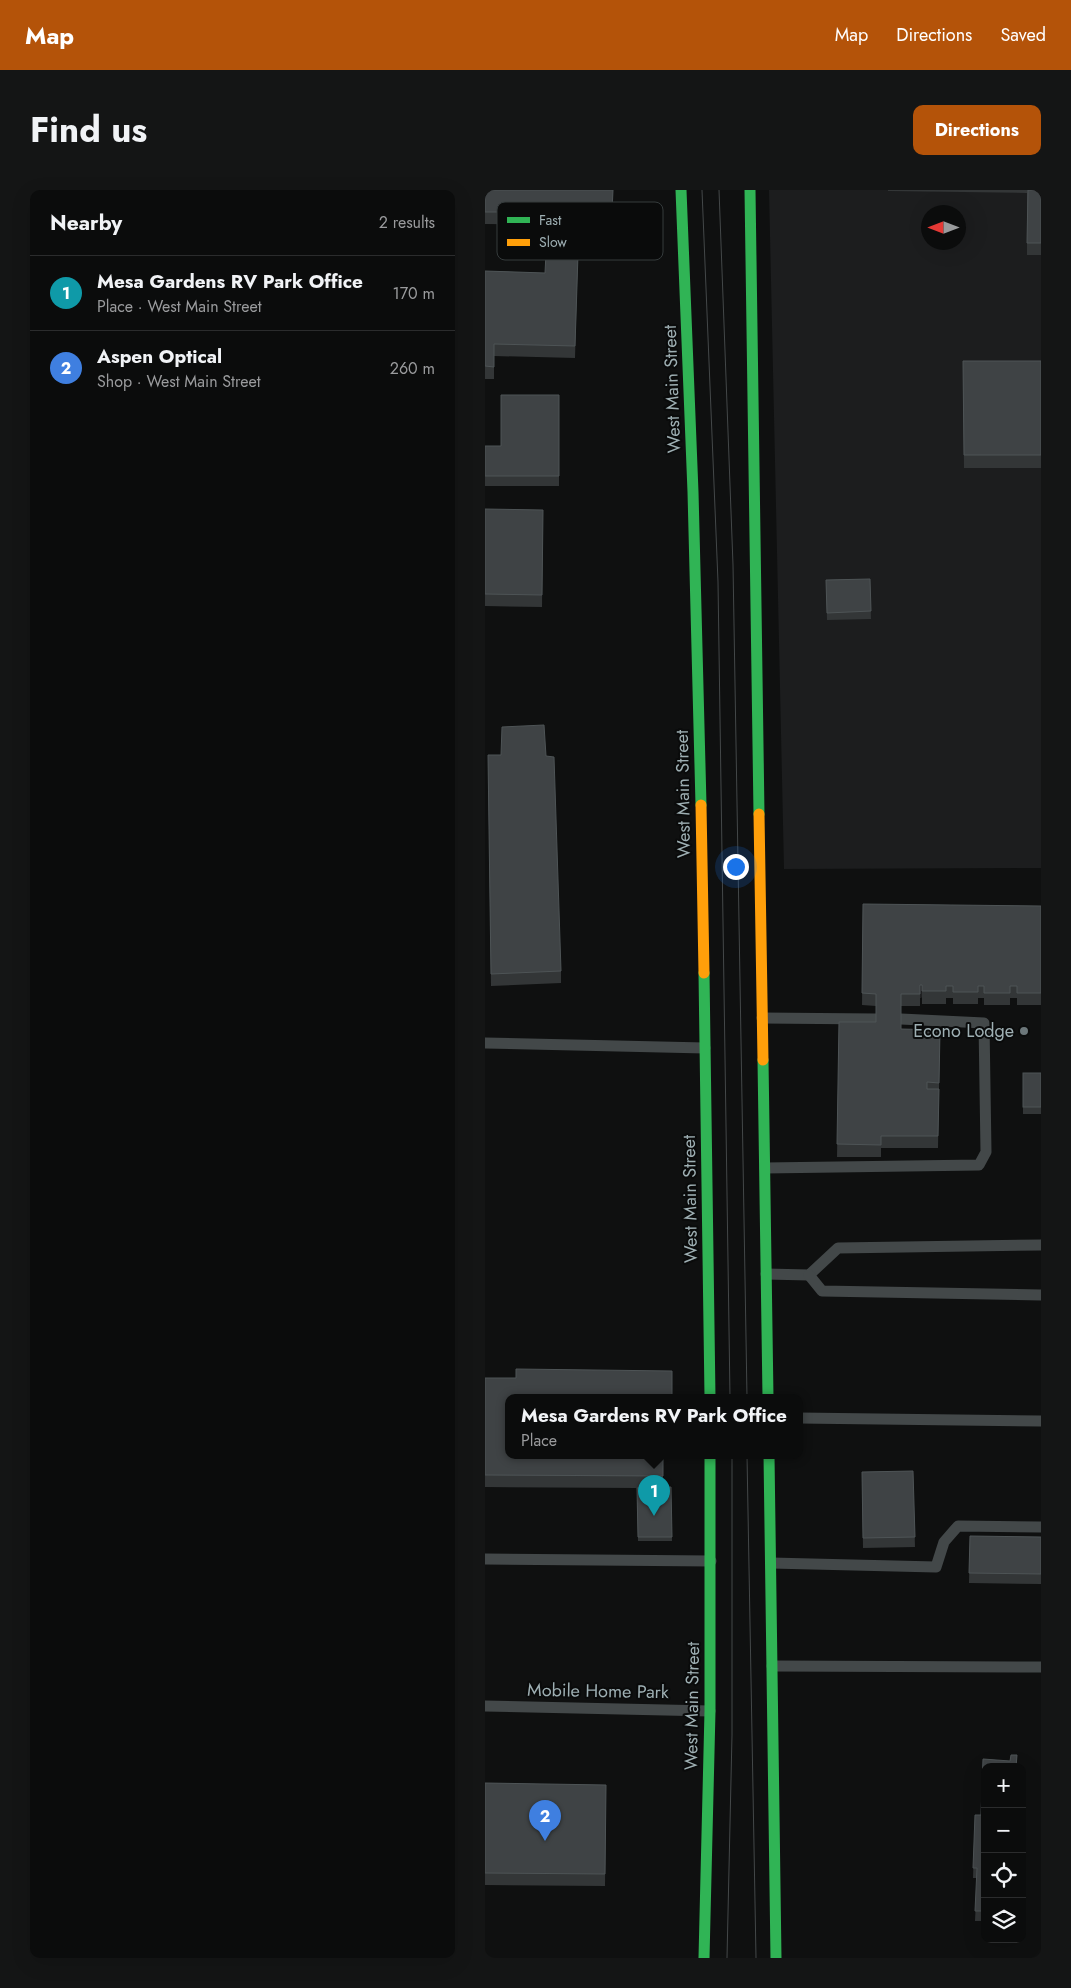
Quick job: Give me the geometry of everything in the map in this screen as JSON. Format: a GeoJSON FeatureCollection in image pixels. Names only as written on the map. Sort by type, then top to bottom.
{"type":"FeatureCollection","features":[{"type":"Feature","properties":{"kind":"main road","name":"West Main Street"},"geometry":{"type":"LineString","coordinates":[[681,190],[698,650],[710,1394]]}},
{"type":"Feature","properties":{"kind":"main road"},"geometry":{"type":"LineString","coordinates":[[750,190],[768,1394]]}},
{"type":"Feature","properties":{"kind":"main road","name":"West Main Street"},"geometry":{"type":"LineString","coordinates":[[704,1958],[710,1711],[710,1459]]}},
{"type":"Feature","properties":{"kind":"main road"},"geometry":{"type":"LineString","coordinates":[[769,1459],[776,1958]]}},
{"type":"Feature","properties":{"kind":"lane"},"geometry":{"type":"LineString","coordinates":[[762,1018],[876,1019]]}},
{"type":"Feature","properties":{"kind":"lane"},"geometry":{"type":"LineString","coordinates":[[765,1168],[979,1165],[986,1152],[983,1023],[901,1020]]}},
{"type":"Feature","properties":{"kind":"lane"},"geometry":{"type":"LineString","coordinates":[[485,1043],[705,1048]]}},
{"type":"Feature","properties":{"kind":"lane"},"geometry":{"type":"LineString","coordinates":[[766,1274],[809,1275],[838,1248],[1041,1245]]}},
{"type":"Feature","properties":{"kind":"lane"},"geometry":{"type":"LineString","coordinates":[[809,1275],[822,1291],[1041,1295]]}},
{"type":"Feature","properties":{"kind":"lane"},"geometry":{"type":"LineString","coordinates":[[803,1418],[1041,1421]]}},
{"type":"Feature","properties":{"kind":"lane"},"geometry":{"type":"LineString","coordinates":[[771,1563],[936,1566],[944,1542],[958,1526],[1041,1526]]}},
{"type":"Feature","properties":{"kind":"lane"},"geometry":{"type":"LineString","coordinates":[[485,1558],[711,1561]]}},
{"type":"Feature","properties":{"kind":"lane"},"geometry":{"type":"LineString","coordinates":[[772,1666],[1041,1667]]}},
{"type":"Feature","properties":{"kind":"lane","name":"Mobile Home Park"},"geometry":{"type":"LineString","coordinates":[[485,1706],[710,1711]]}},
{"type":"Feature","properties":{"kind":"shaded area"},"geometry":{"type":"Polygon","coordinates":[[[769,190],[1041,190],[1041,868],[784,869],[769,190]]]}},
{"type":"Feature","properties":{"kind":"building"},"geometry":{"type":"Polygon","coordinates":[[[485,190],[613,190],[612,202],[497,202],[497,212],[485,212],[485,190]]]}},
{"type":"Feature","properties":{"kind":"building"},"geometry":{"type":"Polygon","coordinates":[[[1028,190],[1041,190],[1041,243],[1027,243],[1028,190]]]}},
{"type":"Feature","properties":{"kind":"building"},"geometry":{"type":"Polygon","coordinates":[[[546,260],[578,260],[575,346],[494,344],[494,367],[485,366],[485,271],[545,273],[546,260]]]}},
{"type":"Feature","properties":{"kind":"building"},"geometry":{"type":"Polygon","coordinates":[[[963,361],[1041,361],[1041,455],[964,455],[963,361]]]}},
{"type":"Feature","properties":{"kind":"building"},"geometry":{"type":"Polygon","coordinates":[[[501,395],[559,395],[559,476],[485,476],[485,446],[501,446],[501,395]]]}},
{"type":"Feature","properties":{"kind":"building"},"geometry":{"type":"Polygon","coordinates":[[[485,509],[543,510],[542,595],[485,594],[485,509]]]}},
{"type":"Feature","properties":{"kind":"building"},"geometry":{"type":"Polygon","coordinates":[[[870,579],[871,611],[827,613],[826,580],[870,579]]]}},
{"type":"Feature","properties":{"kind":"building"},"geometry":{"type":"Polygon","coordinates":[[[544,725],[546,756],[554,757],[561,971],[491,974],[488,755],[501,755],[502,727],[544,725]]]}},
{"type":"Feature","properties":{"kind":"building"},"geometry":{"type":"Polygon","coordinates":[[[863,904],[1041,906],[1041,993],[1017,993],[1017,986],[1010,986],[1010,993],[984,993],[984,986],[978,986],[978,992],[953,992],[953,986],[946,986],[946,991],[922,991],[922,985],[920,985],[920,994],[901,994],[901,1029],[940,1030],[939,1083],[927,1082],[927,1089],[939,1089],[938,1136],[881,1136],[881,1145],[837,1144],[839,1022],[876,1022],[876,994],[862,993],[863,904]]]}},
{"type":"Feature","properties":{"kind":"building"},"geometry":{"type":"Polygon","coordinates":[[[1023,1073],[1041,1073],[1041,1107],[1023,1107],[1023,1073]]]}},
{"type":"Feature","properties":{"kind":"building"},"geometry":{"type":"Polygon","coordinates":[[[516,1369],[672,1371],[672,1394],[505,1394],[505,1459],[663,1459],[663,1476],[485,1475],[485,1378],[516,1378],[516,1369]]]}},
{"type":"Feature","properties":{"kind":"building"},"geometry":{"type":"Polygon","coordinates":[[[913,1471],[915,1537],[863,1538],[862,1472],[913,1471]]]}},
{"type":"Feature","properties":{"kind":"building"},"geometry":{"type":"Polygon","coordinates":[[[671,1487],[672,1537],[638,1537],[637,1488],[671,1487]]]}},
{"type":"Feature","properties":{"kind":"building"},"geometry":{"type":"Polygon","coordinates":[[[970,1536],[1041,1537],[1041,1574],[969,1573],[970,1536]]]}},
{"type":"Feature","properties":{"kind":"building"},"geometry":{"type":"Polygon","coordinates":[[[1011,1755],[1017,1755],[1016,1763],[983,1763],[983,1759],[1010,1761],[1011,1755]]]}},
{"type":"Feature","properties":{"kind":"building"},"geometry":{"type":"Polygon","coordinates":[[[485,1783],[606,1785],[605,1874],[485,1873],[485,1783]]]}},
{"type":"Feature","properties":{"kind":"building"},"geometry":{"type":"Polygon","coordinates":[[[975,1815],[981,1815],[981,1911],[975,1911],[977,1868],[973,1868],[975,1815]]]}},
{"type":"Feature","properties":{"kind":"tram line"},"geometry":{"type":"LineString","coordinates":[[702,190],[718,582],[730,1394]]}},
{"type":"Feature","properties":{"kind":"tram line"},"geometry":{"type":"LineString","coordinates":[[719,190],[733,565],[747,1394]]}},
{"type":"Feature","properties":{"kind":"tram line"},"geometry":{"type":"LineString","coordinates":[[727,1958],[732,1735],[732,1459]]}},
{"type":"Feature","properties":{"kind":"tram line"},"geometry":{"type":"LineString","coordinates":[[747,1459],[756,1958]]}},
{"type":"Feature","properties":{"kind":"traffic: fast"},"geometry":{"type":"LineString","coordinates":[[681,190],[693,492],[701,805]]}},
{"type":"Feature","properties":{"kind":"traffic: fast"},"geometry":{"type":"LineString","coordinates":[[750,190],[759,814]]}},
{"type":"Feature","properties":{"kind":"traffic: fast"},"geometry":{"type":"LineString","coordinates":[[704,973],[710,1394]]}},
{"type":"Feature","properties":{"kind":"traffic: fast"},"geometry":{"type":"LineString","coordinates":[[763,1060],[768,1394]]}},
{"type":"Feature","properties":{"kind":"traffic: fast"},"geometry":{"type":"LineString","coordinates":[[704,1958],[710,1711],[710,1459]]}},
{"type":"Feature","properties":{"kind":"traffic: fast"},"geometry":{"type":"LineString","coordinates":[[769,1459],[776,1958]]}},
{"type":"Feature","properties":{"kind":"traffic: slow"},"geometry":{"type":"LineString","coordinates":[[701,805],[704,973]]}},
{"type":"Feature","properties":{"kind":"traffic: slow"},"geometry":{"type":"LineString","coordinates":[[759,814],[763,1060]]}},
{"type":"Feature","properties":{"kind":"place","name":"Econo Lodge"},"geometry":{"type":"Point","coordinates":[1024,1031]}},
{"type":"Feature","properties":{"kind":"place","name":"Mesa Gardens RV Park Office"},"geometry":{"type":"Point","coordinates":[654,1516]}},
{"type":"Feature","properties":{"kind":"place","name":"Aspen Optical"},"geometry":{"type":"Point","coordinates":[545,1841]}}]}
